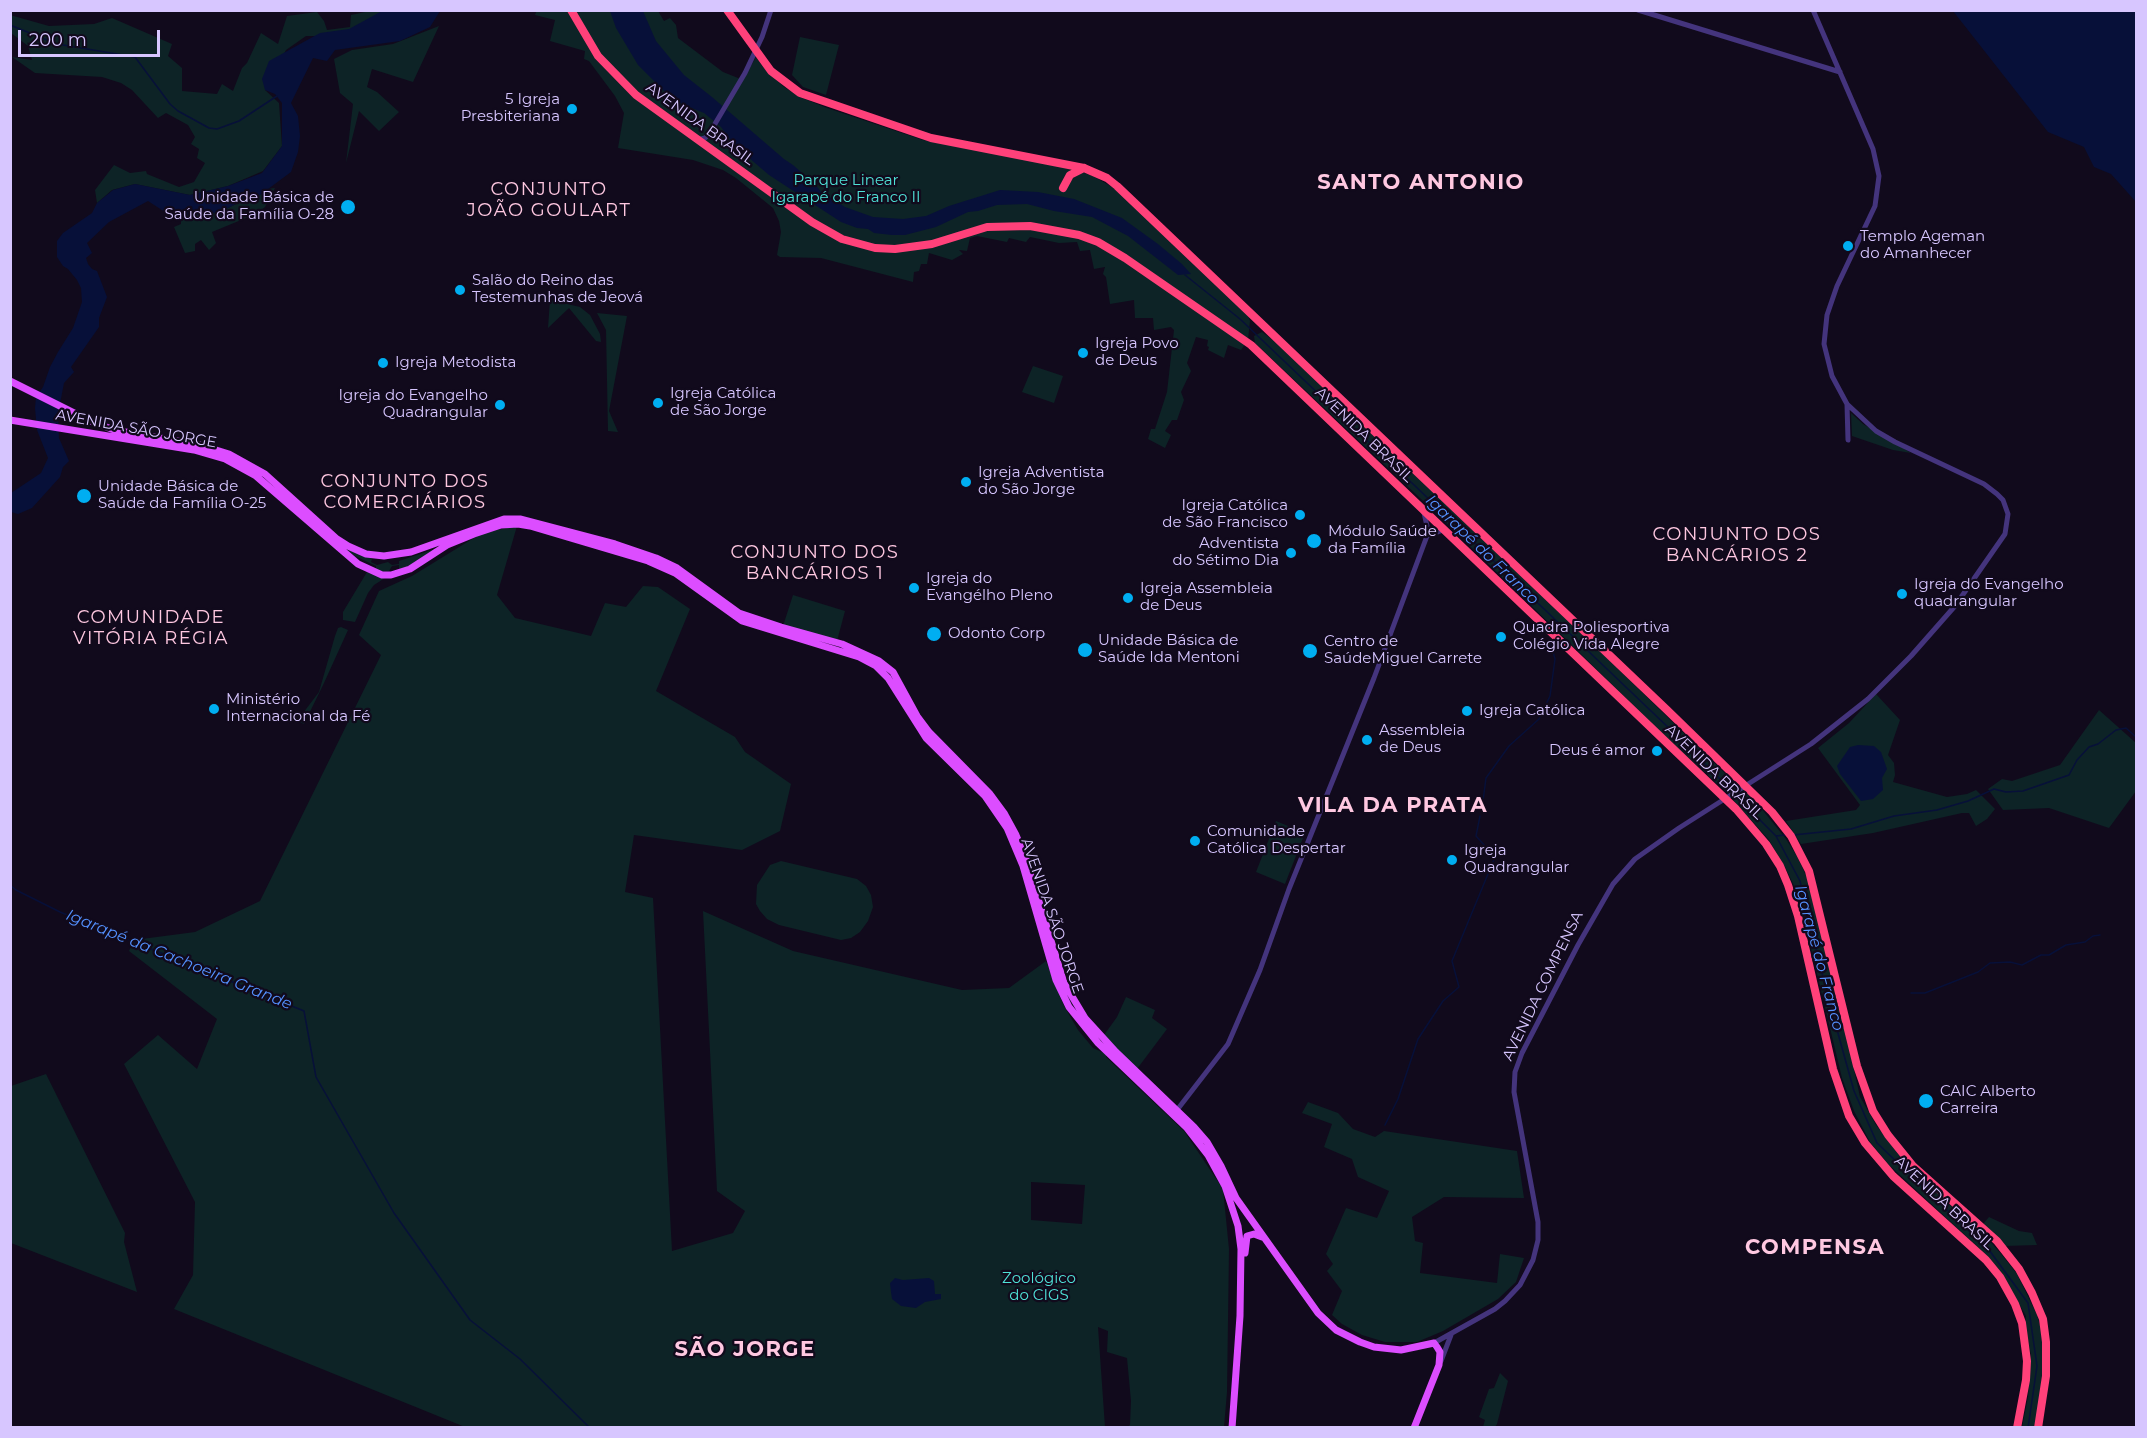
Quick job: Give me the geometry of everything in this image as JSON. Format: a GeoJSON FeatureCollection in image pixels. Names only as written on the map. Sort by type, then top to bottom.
{"type":"FeatureCollection","features":[{"type":"Feature","properties":{"kind":"highway","name":"AVENIDA BRASIL"},"geometry":{"type":"LineString","coordinates":[[571,10],[590,45],[615,76],[636,95],[812,222],[857,245],[875,248],[912,248],[987,228],[1030,226],[1079,235],[1125,258],[1251,345],[1424,512],[1727,797],[1758,834],[1784,876],[1798,916],[1833,1069],[1849,1116],[1872,1152],[1893,1176],[1986,1260],[2000,1277],[2015,1304],[2022,1323],[2027,1361],[2026,1380],[2017,1428]]}},
{"type":"Feature","properties":{"kind":"highway","name":"AVENIDA BRASIL"},"geometry":{"type":"LineString","coordinates":[[727,10],[756,52],[784,83],[812,99],[930,138],[1084,168],[1107,178],[1130,196],[1772,812],[1791,836],[1809,871],[1857,1066],[1873,1111],[1888,1135],[1913,1166],[1997,1241],[2013,1260],[2032,1293],[2043,1319],[2047,1359],[2038,1428]]}},
{"type":"Feature","properties":{"kind":"highway"},"geometry":{"type":"LineString","coordinates":[[1063,188],[1070,175],[1084,168]]}},
{"type":"Feature","properties":{"kind":"main road","name":"AVENIDA SÃO JORGE"},"geometry":{"type":"LineString","coordinates":[[10,381],[66,410],[114,430],[200,445],[229,454],[265,474],[337,539],[366,554],[384,556],[411,552],[504,519],[520,519],[615,544],[656,558],[682,571],[739,613],[842,644],[879,661],[893,672],[917,716],[929,732],[990,794],[1004,813],[1026,859],[1064,983],[1085,1018],[1116,1052],[1194,1126],[1214,1152],[1236,1198]]}},
{"type":"Feature","properties":{"kind":"main road","name":"AVENIDA SÃO JORGE"},"geometry":{"type":"LineString","coordinates":[[10,420],[194,450],[239,465],[256,476],[358,564],[382,575],[391,575],[410,569],[447,545],[501,525],[530,526],[655,564],[675,573],[742,621],[859,657],[876,666],[888,678],[926,738],[985,796],[1007,828],[1023,866],[1056,980],[1069,1007],[1098,1043],[1187,1128],[1208,1155],[1225,1186],[1238,1226],[1241,1249],[1240,1316],[1232,1428]]}},
{"type":"Feature","properties":{"kind":"main road","name":"AVENIDA COMPENSA"},"geometry":{"type":"LineString","coordinates":[[1236,1198],[1311,1304],[1336,1330],[1360,1342],[1388,1349],[1412,1348],[1434,1343]]}},
{"type":"Feature","properties":{"kind":"main road"},"geometry":{"type":"LineString","coordinates":[[1233,1412],[1237,1401],[1241,1353],[1245,1240],[1250,1234],[1254,1234],[1266,1241]]}},
{"type":"Feature","properties":{"kind":"main road"},"geometry":{"type":"LineString","coordinates":[[1414,1428],[1439,1365],[1440,1352],[1434,1343]]}},
{"type":"Feature","properties":{"kind":"street"},"geometry":{"type":"LineString","coordinates":[[697,140],[705,138],[712,130],[727,104],[756,52],[771,10]]}},
{"type":"Feature","properties":{"kind":"street"},"geometry":{"type":"LineString","coordinates":[[1638,10],[1840,72]]}},
{"type":"Feature","properties":{"kind":"street"},"geometry":{"type":"LineString","coordinates":[[1814,10],[1874,149],[1879,176],[1875,206],[1837,286],[1827,315],[1825,330],[1824,344],[1829,367],[1847,404],[1848,440]]}},
{"type":"Feature","properties":{"kind":"street","name":"AVENIDA COMPENSA"},"geometry":{"type":"LineString","coordinates":[[1434,1343],[1495,1309],[1515,1291],[1529,1269],[1536,1251],[1538,1222],[1514,1092],[1515,1071],[1521,1053],[1592,916],[1620,874],[1635,859],[1811,744],[1868,699],[1911,656],[1955,606],[1998,546],[2007,528],[2008,521],[2003,500],[1991,488],[1885,437],[1868,425],[1847,404]]}},
{"type":"Feature","properties":{"kind":"street"},"geometry":{"type":"LineString","coordinates":[[1177,1110],[1228,1044],[1260,970],[1427,536],[1424,512]]}},
{"type":"Feature","properties":{"kind":"street"},"geometry":{"type":"LineString","coordinates":[[1427,536],[1443,530]]}},
{"type":"Feature","properties":{"kind":"street"},"geometry":{"type":"LineString","coordinates":[[1439,1365],[1451,1335]]}},
{"type":"Feature","properties":{"kind":"green space","name":"Parque Linear Igarapé do Franco II"},"geometry":{"type":"Polygon","coordinates":[[[537,10],[658,11],[664,21],[670,18],[676,25],[678,38],[723,72],[743,80],[756,57],[784,87],[800,97],[827,108],[923,140],[1064,166],[1093,176],[1126,195],[1247,313],[1250,321],[1248,340],[1241,350],[1228,345],[1224,358],[1208,350],[1208,340],[1196,337],[1187,363],[1191,371],[1181,392],[1184,400],[1177,420],[1172,420],[1165,431],[1171,435],[1165,448],[1148,439],[1151,429],[1155,429],[1167,392],[1174,330],[1171,327],[1154,330],[1153,318],[1135,318],[1134,300],[1110,304],[1106,277],[1103,274],[1105,267],[1094,269],[1090,250],[1080,251],[1077,242],[1059,243],[1030,237],[1026,242],[1009,238],[1007,242],[977,236],[970,238],[967,251],[959,250],[963,254],[952,260],[929,253],[927,264],[921,264],[919,271],[914,272],[913,282],[821,258],[780,257],[777,255],[781,232],[773,208],[736,178],[723,170],[693,160],[618,148],[624,113],[615,96],[589,61],[584,59],[585,51],[550,41],[555,20],[535,15],[537,10]]]}},
{"type":"Feature","properties":{"kind":"green space"},"geometry":{"type":"Polygon","coordinates":[[[370,11],[413,11],[347,36],[306,36],[286,50],[265,90],[279,103],[282,146],[263,171],[228,186],[190,195],[135,184],[112,190],[97,203],[95,190],[114,165],[130,173],[146,171],[147,174],[179,187],[194,182],[205,163],[197,158],[199,149],[191,144],[195,137],[188,125],[166,113],[158,118],[132,90],[121,83],[102,77],[35,73],[12,57],[32,60],[28,46],[11,33],[10,15],[49,26],[94,24],[112,18],[172,44],[168,56],[182,68],[182,91],[217,94],[222,84],[233,91],[242,68],[247,63],[261,33],[278,44],[287,16],[317,12],[327,30],[350,27],[351,15],[370,11]]]}},
{"type":"Feature","properties":{"kind":"green space"},"geometry":{"type":"Polygon","coordinates":[[[439,26],[413,82],[372,69],[367,87],[377,92],[399,112],[379,131],[359,111],[346,163],[353,104],[340,93],[334,59],[352,50],[393,44],[439,26]]]}},
{"type":"Feature","properties":{"kind":"green space"},"geometry":{"type":"Polygon","coordinates":[[[800,37],[839,45],[826,95],[803,87],[792,75],[800,37]]]}},
{"type":"Feature","properties":{"kind":"green space"},"geometry":{"type":"Polygon","coordinates":[[[275,188],[265,207],[258,213],[212,232],[216,243],[209,250],[201,240],[195,244],[195,251],[185,253],[174,227],[181,224],[181,215],[220,212],[248,198],[260,195],[267,189],[275,188]]]}},
{"type":"Feature","properties":{"kind":"green space"},"geometry":{"type":"Polygon","coordinates":[[[550,300],[580,307],[590,315],[600,334],[601,342],[596,341],[569,308],[548,328],[550,300]]]}},
{"type":"Feature","properties":{"kind":"green space"},"geometry":{"type":"Polygon","coordinates":[[[597,313],[627,316],[609,411],[618,432],[608,431],[606,330],[597,313]]]}},
{"type":"Feature","properties":{"kind":"green space"},"geometry":{"type":"Polygon","coordinates":[[[1262,332],[1277,343],[1738,786],[1748,792],[1786,839],[1807,878],[1860,1097],[1876,1125],[1909,1168],[1987,1238],[2002,1255],[2017,1274],[2037,1315],[2041,1329],[2044,1360],[2043,1382],[2035,1427],[2022,1427],[2028,1397],[2031,1354],[2025,1327],[2026,1316],[2001,1272],[1980,1249],[1889,1165],[1870,1142],[1854,1111],[1842,1078],[1798,894],[1769,840],[1727,793],[1437,514],[1255,343],[1254,336],[1262,332]]]}},
{"type":"Feature","properties":{"kind":"green space"},"geometry":{"type":"Polygon","coordinates":[[[1033,366],[1063,376],[1054,403],[1022,392],[1033,366]]]}},
{"type":"Feature","properties":{"kind":"green space"},"geometry":{"type":"Polygon","coordinates":[[[1851,413],[1863,424],[1911,453],[1893,450],[1852,436],[1851,413]]]}},
{"type":"Feature","properties":{"kind":"green space","name":"Zoológico do CIGS"},"geometry":{"type":"Polygon","coordinates":[[[517,526],[497,595],[515,618],[591,636],[605,603],[626,607],[643,586],[658,587],[690,609],[656,691],[735,737],[745,752],[791,784],[780,831],[742,850],[634,835],[625,892],[653,898],[672,1251],[733,1233],[745,1211],[717,1191],[703,911],[793,951],[962,990],[1009,988],[1046,961],[1063,1004],[1078,1030],[1093,1048],[1106,1054],[1106,1057],[1184,1131],[1223,1189],[1229,1249],[1227,1392],[1224,1427],[1127,1427],[1130,1425],[1131,1401],[1127,1358],[1107,1352],[1108,1331],[1098,1327],[1105,1427],[465,1427],[174,1309],[193,1275],[195,1202],[124,1064],[158,1035],[197,1069],[217,1019],[129,951],[134,940],[195,932],[260,901],[381,655],[359,635],[379,591],[412,576],[482,533],[517,526]],[[1031,1182],[1031,1220],[1082,1224],[1085,1185],[1031,1182]]]}},
{"type":"Feature","properties":{"kind":"green space"},"geometry":{"type":"Polygon","coordinates":[[[347,547],[372,559],[371,562],[377,565],[388,562],[392,565],[399,564],[399,561],[438,548],[423,560],[399,571],[399,565],[392,566],[389,571],[381,572],[376,569],[376,566],[355,556],[346,549],[347,547]]]}},
{"type":"Feature","properties":{"kind":"green space"},"geometry":{"type":"Polygon","coordinates":[[[367,572],[385,578],[374,585],[368,593],[355,622],[343,620],[343,612],[367,572]]]}},
{"type":"Feature","properties":{"kind":"green space"},"geometry":{"type":"Polygon","coordinates":[[[793,595],[845,611],[837,641],[783,626],[793,595]]]}},
{"type":"Feature","properties":{"kind":"green space"},"geometry":{"type":"Polygon","coordinates":[[[338,628],[348,630],[324,683],[304,724],[297,721],[319,692],[335,636],[338,628]]]}},
{"type":"Feature","properties":{"kind":"green space"},"geometry":{"type":"Polygon","coordinates":[[[1876,694],[1900,720],[1888,755],[1894,763],[1893,782],[1947,797],[1976,790],[1995,809],[1987,819],[1976,826],[1969,813],[1962,813],[1873,833],[1801,844],[1786,821],[1856,810],[1860,805],[1818,748],[1849,723],[1876,694]]]}},
{"type":"Feature","properties":{"kind":"green space"},"geometry":{"type":"Polygon","coordinates":[[[2099,710],[2136,743],[2136,791],[2109,828],[2049,808],[2003,810],[1988,789],[2002,779],[2012,781],[2060,765],[2099,710]]]}},
{"type":"Feature","properties":{"kind":"green space"},"geometry":{"type":"Polygon","coordinates":[[[1276,821],[1305,833],[1285,884],[1256,872],[1276,821]]]}},
{"type":"Feature","properties":{"kind":"green space"},"geometry":{"type":"Polygon","coordinates":[[[781,861],[857,879],[866,886],[871,895],[873,907],[868,921],[860,932],[851,938],[841,940],[779,925],[767,919],[756,904],[757,885],[770,865],[781,861]]]}},
{"type":"Feature","properties":{"kind":"green space"},"geometry":{"type":"Polygon","coordinates":[[[1126,997],[1155,1010],[1152,1018],[1167,1029],[1137,1069],[1104,1035],[1117,1017],[1126,997]]]}},
{"type":"Feature","properties":{"kind":"green space"},"geometry":{"type":"Polygon","coordinates":[[[46,1074],[125,1233],[124,1242],[137,1292],[11,1243],[11,1086],[46,1074]]]}},
{"type":"Feature","properties":{"kind":"green space"},"geometry":{"type":"Polygon","coordinates":[[[1308,1102],[1338,1113],[1353,1129],[1375,1137],[1384,1131],[1517,1151],[1524,1198],[1444,1197],[1412,1217],[1415,1241],[1423,1243],[1420,1273],[1497,1283],[1500,1254],[1524,1258],[1516,1282],[1498,1299],[1443,1331],[1417,1342],[1385,1342],[1362,1335],[1342,1324],[1332,1315],[1342,1291],[1327,1271],[1333,1264],[1326,1254],[1346,1208],[1377,1218],[1389,1191],[1358,1177],[1352,1159],[1324,1147],[1332,1124],[1302,1113],[1308,1102]]]}},
{"type":"Feature","properties":{"kind":"green space"},"geometry":{"type":"Polygon","coordinates":[[[1989,1217],[2019,1231],[2032,1233],[2037,1245],[2005,1246],[1983,1224],[1989,1217]]]}},
{"type":"Feature","properties":{"kind":"green space"},"geometry":{"type":"Polygon","coordinates":[[[1500,1373],[1508,1381],[1497,1424],[1495,1427],[1483,1427],[1485,1420],[1479,1417],[1489,1389],[1494,1388],[1500,1373]]]}},
{"type":"Feature","properties":{"kind":"shaded area"},"geometry":{"type":"Polygon","coordinates":[[[382,11],[440,11],[430,27],[400,41],[335,50],[327,61],[313,58],[291,103],[298,116],[300,136],[298,152],[291,172],[260,195],[248,198],[220,212],[182,215],[165,212],[148,201],[109,222],[87,243],[92,253],[86,258],[88,264],[97,271],[107,297],[99,318],[99,327],[71,367],[74,372],[64,383],[58,414],[59,438],[69,461],[63,467],[60,477],[32,508],[18,514],[11,512],[11,493],[41,473],[48,458],[37,430],[36,397],[43,387],[58,352],[73,328],[82,302],[81,288],[77,280],[57,257],[57,241],[63,233],[92,213],[97,203],[113,190],[135,184],[190,195],[228,186],[262,173],[282,146],[282,103],[275,94],[265,90],[262,79],[269,61],[320,33],[349,29],[382,11]]]}},
{"type":"Feature","properties":{"kind":"shaded area"},"geometry":{"type":"Polygon","coordinates":[[[610,11],[643,11],[656,41],[684,75],[793,165],[821,192],[845,207],[873,217],[903,219],[926,216],[949,206],[1000,190],[1038,192],[1074,199],[1122,218],[1158,244],[1191,274],[1178,275],[1128,236],[1092,217],[1027,204],[997,205],[968,212],[936,227],[905,235],[874,233],[868,229],[841,222],[769,175],[735,146],[721,127],[704,113],[682,104],[663,90],[638,65],[616,28],[610,11]]]}},
{"type":"Feature","properties":{"kind":"shaded area"},"geometry":{"type":"Polygon","coordinates":[[[1953,11],[2136,11],[2136,202],[2111,174],[2094,167],[2084,147],[2048,132],[1953,11]]]}},
{"type":"Feature","properties":{"kind":"shaded area"},"geometry":{"type":"Polygon","coordinates":[[[1874,746],[1881,752],[1887,769],[1882,778],[1883,790],[1873,799],[1861,801],[1840,774],[1837,766],[1850,747],[1874,746]]]}},
{"type":"Feature","properties":{"kind":"shaded area"},"geometry":{"type":"Polygon","coordinates":[[[895,1278],[903,1280],[929,1278],[934,1281],[935,1294],[941,1294],[941,1299],[925,1302],[916,1308],[901,1306],[892,1299],[890,1283],[895,1278]]]}},
{"type":"Feature","properties":{"kind":"waterway"},"geometry":{"type":"LineString","coordinates":[[10,25],[57,44],[135,57],[170,104],[209,128],[217,129],[239,121],[277,96]]}},
{"type":"Feature","properties":{"kind":"waterway","name":"Igarapé do Franco"},"geometry":{"type":"LineString","coordinates":[[1185,275],[1240,319],[1733,792]]}},
{"type":"Feature","properties":{"kind":"waterway"},"geometry":{"type":"LineString","coordinates":[[1483,801],[1486,778],[1509,746],[1539,719],[1550,696],[1555,659],[1551,644]]}},
{"type":"Feature","properties":{"kind":"waterway"},"geometry":{"type":"LineString","coordinates":[[1793,835],[1851,829],[1894,816],[1937,810],[1968,801],[1994,789],[2006,792],[2023,791],[2069,775],[2077,760],[2089,747],[2098,744],[2116,730],[2126,728],[2136,737]]}},
{"type":"Feature","properties":{"kind":"waterway","name":"Igarapé do Franco"},"geometry":{"type":"LineString","coordinates":[[1736,796],[1776,836],[1800,881],[1826,990],[1854,1091],[1877,1143],[1989,1250],[2028,1303],[2037,1366],[2028,1428]]}},
{"type":"Feature","properties":{"kind":"waterway"},"geometry":{"type":"LineString","coordinates":[[1385,1125],[1398,1099],[1418,1039],[1443,1001],[1459,987],[1452,961],[1495,857],[1476,836],[1480,816]]}},
{"type":"Feature","properties":{"kind":"waterway"},"geometry":{"type":"LineString","coordinates":[[1776,836],[1785,835]]}},
{"type":"Feature","properties":{"kind":"waterway","name":"Igarapé da Cachoeira Grande"},"geometry":{"type":"LineString","coordinates":[[10,885],[60,912],[304,1011],[316,1077],[394,1213],[470,1320],[520,1359],[590,1428]]}},
{"type":"Feature","properties":{"kind":"waterway"},"geometry":{"type":"LineString","coordinates":[[1911,993],[1925,993],[1978,972],[1990,963],[2010,962],[2022,965],[2041,955],[2049,955],[2066,945],[2085,942],[2093,936],[2100,935]]}},
{"type":"Feature","properties":{"kind":"place","name":"5 Igreja Presbiteriana"},"geometry":{"type":"Point","coordinates":[572,109]}},
{"type":"Feature","properties":{"kind":"place","name":"Unidade Básica de Saúde da Família O-28"},"geometry":{"type":"Point","coordinates":[348,207]}},
{"type":"Feature","properties":{"kind":"place","name":"Templo Ageman do Amanhecer"},"geometry":{"type":"Point","coordinates":[1848,246]}},
{"type":"Feature","properties":{"kind":"place","name":"Salão do Reino das Testemunhas de Jeová"},"geometry":{"type":"Point","coordinates":[460,290]}},
{"type":"Feature","properties":{"kind":"place","name":"Igreja Povo de Deus"},"geometry":{"type":"Point","coordinates":[1083,353]}},
{"type":"Feature","properties":{"kind":"place","name":"Igreja Metodista"},"geometry":{"type":"Point","coordinates":[383,363]}},
{"type":"Feature","properties":{"kind":"place","name":"Igreja Católica de São Jorge"},"geometry":{"type":"Point","coordinates":[658,403]}},
{"type":"Feature","properties":{"kind":"place","name":"Igreja do Evangelho Quadrangular"},"geometry":{"type":"Point","coordinates":[500,405]}},
{"type":"Feature","properties":{"kind":"place","name":"Igreja Adventista do São Jorge"},"geometry":{"type":"Point","coordinates":[966,482]}},
{"type":"Feature","properties":{"kind":"place","name":"Unidade Básica de Saúde da Família O-25"},"geometry":{"type":"Point","coordinates":[84,496]}},
{"type":"Feature","properties":{"kind":"place","name":"Igreja Católica de São Francisco"},"geometry":{"type":"Point","coordinates":[1300,515]}},
{"type":"Feature","properties":{"kind":"place","name":"Módulo Saúde da Família"},"geometry":{"type":"Point","coordinates":[1314,541]}},
{"type":"Feature","properties":{"kind":"place","name":"Adventista do Sétimo Dia"},"geometry":{"type":"Point","coordinates":[1291,553]}},
{"type":"Feature","properties":{"kind":"place","name":"Igreja do Evangélho Pleno"},"geometry":{"type":"Point","coordinates":[914,588]}},
{"type":"Feature","properties":{"kind":"place","name":"Igreja do Evangelho quadrangular"},"geometry":{"type":"Point","coordinates":[1902,594]}},
{"type":"Feature","properties":{"kind":"place","name":"Igreja Assembleia de Deus"},"geometry":{"type":"Point","coordinates":[1128,598]}},
{"type":"Feature","properties":{"kind":"place","name":"Odonto Corp"},"geometry":{"type":"Point","coordinates":[934,634]}},
{"type":"Feature","properties":{"kind":"place","name":"Quadra Poliesportiva Colégio Vida Alegre"},"geometry":{"type":"Point","coordinates":[1501,637]}},
{"type":"Feature","properties":{"kind":"place","name":"Unidade Básica de Saúde Ida Mentoni"},"geometry":{"type":"Point","coordinates":[1085,650]}},
{"type":"Feature","properties":{"kind":"place","name":"Centro de SaúdeMiguel Carrete"},"geometry":{"type":"Point","coordinates":[1310,651]}},
{"type":"Feature","properties":{"kind":"place","name":"Ministério Internacional da Fé"},"geometry":{"type":"Point","coordinates":[214,709]}},
{"type":"Feature","properties":{"kind":"place","name":"Igreja Católica"},"geometry":{"type":"Point","coordinates":[1467,711]}},
{"type":"Feature","properties":{"kind":"place","name":"Assembleia de Deus"},"geometry":{"type":"Point","coordinates":[1367,740]}},
{"type":"Feature","properties":{"kind":"place","name":"Deus é amor"},"geometry":{"type":"Point","coordinates":[1657,751]}},
{"type":"Feature","properties":{"kind":"place","name":"Comunidade Católica Despertar"},"geometry":{"type":"Point","coordinates":[1195,841]}},
{"type":"Feature","properties":{"kind":"place","name":"Igreja Quadrangular"},"geometry":{"type":"Point","coordinates":[1452,860]}},
{"type":"Feature","properties":{"kind":"place","name":"CAIC Alberto Carreira"},"geometry":{"type":"Point","coordinates":[1926,1101]}},
{"type":"Feature","properties":{"kind":"district","name":"SANTO ANTONIO"},"geometry":{"type":"Point","coordinates":[1421,183]}},
{"type":"Feature","properties":{"kind":"district","name":"CONJUNTO JOÃO GOULART"},"geometry":{"type":"Point","coordinates":[549,200]}},
{"type":"Feature","properties":{"kind":"district","name":"CONJUNTO DOS COMERCIÁRIOS"},"geometry":{"type":"Point","coordinates":[405,492]}},
{"type":"Feature","properties":{"kind":"district","name":"CONJUNTO DOS BANCÁRIOS 2"},"geometry":{"type":"Point","coordinates":[1737,545]}},
{"type":"Feature","properties":{"kind":"district","name":"CONJUNTO DOS BANCÁRIOS 1"},"geometry":{"type":"Point","coordinates":[815,563]}},
{"type":"Feature","properties":{"kind":"district","name":"COMUNIDADE VITÓRIA RÉGIA"},"geometry":{"type":"Point","coordinates":[151,628]}},
{"type":"Feature","properties":{"kind":"district","name":"VILA DA PRATA"},"geometry":{"type":"Point","coordinates":[1393,806]}},
{"type":"Feature","properties":{"kind":"district","name":"COMPENSA"},"geometry":{"type":"Point","coordinates":[1815,1248]}},
{"type":"Feature","properties":{"kind":"district","name":"SÃO JORGE"},"geometry":{"type":"Point","coordinates":[745,1350]}}]}
